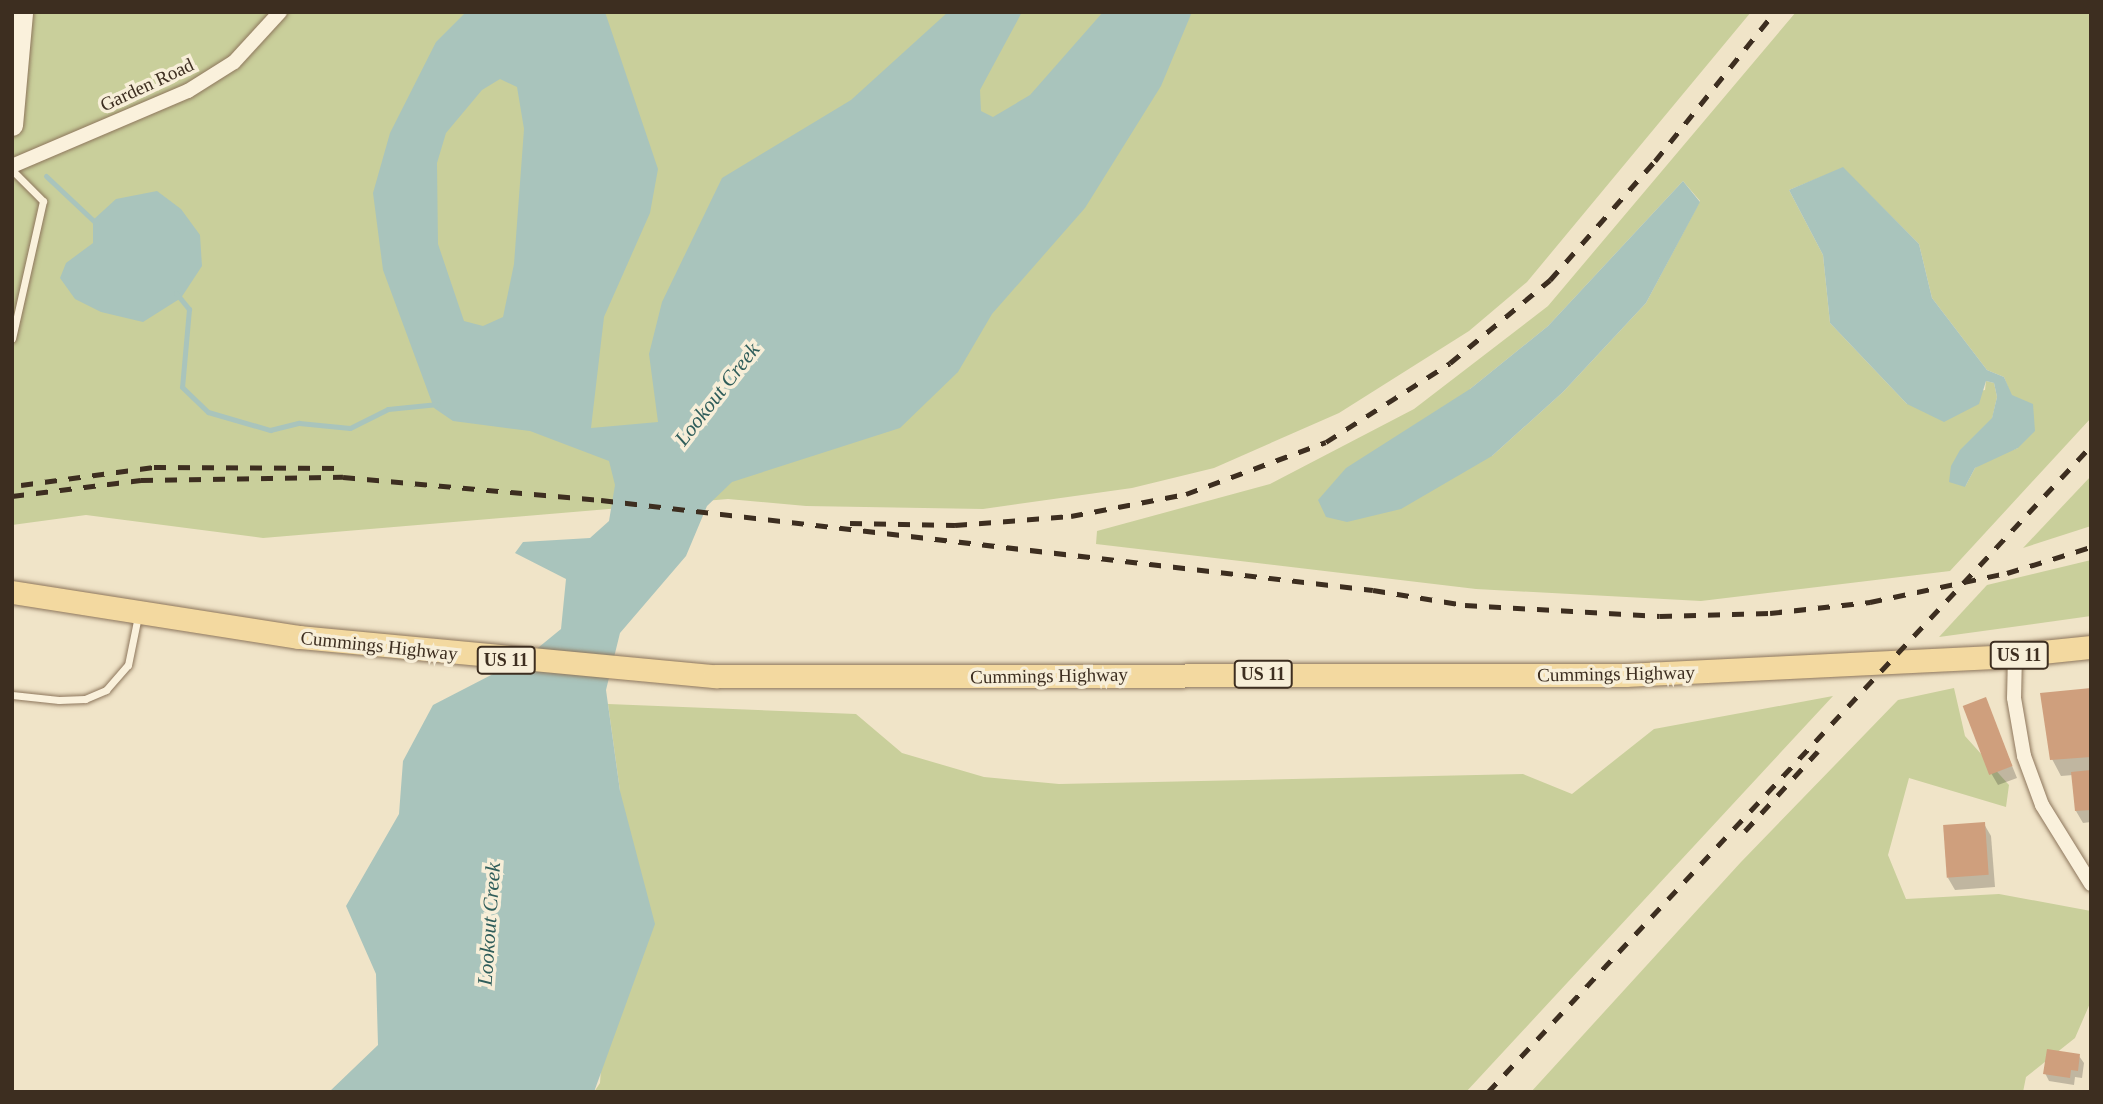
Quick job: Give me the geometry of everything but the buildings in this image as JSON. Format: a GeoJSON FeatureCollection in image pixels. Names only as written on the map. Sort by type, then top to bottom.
{"type":"FeatureCollection","features":[{"type":"Feature","properties":{"kind":"main road"},"geometry":{"type":"LineString","coordinates":[[12,125],[22,12]]}},
{"type":"Feature","properties":{"kind":"main road","name":"Cummings Highway"},"geometry":{"type":"LineString","coordinates":[[12,592],[299,637],[715,676],[1625,675],[2015,655],[2091,647]]}},
{"type":"Feature","properties":{"kind":"street","name":"Garden Road"},"geometry":{"type":"LineString","coordinates":[[12,168],[188,90],[234,62],[280,12]]}},
{"type":"Feature","properties":{"kind":"street"},"geometry":{"type":"LineString","coordinates":[[2015,655],[2014,698],[2024,756],[2042,805],[2091,884]]}},
{"type":"Feature","properties":{"kind":"lane"},"geometry":{"type":"LineString","coordinates":[[12,168],[43,201],[12,340]]}},
{"type":"Feature","properties":{"kind":"lane"},"geometry":{"type":"LineString","coordinates":[[12,695],[59,700],[85,699],[106,690],[128,665],[138,612]]}},
{"type":"Feature","properties":{"kind":"green space"},"geometry":{"type":"Polygon","coordinates":[[[12,12],[1751,12],[1527,282],[1469,331],[1339,413],[1214,468],[1132,488],[983,509],[806,506],[728,499],[263,538],[86,515],[12,525],[12,12]]]}},
{"type":"Feature","properties":{"kind":"green space"},"geometry":{"type":"Polygon","coordinates":[[[1796,12],[2091,12],[2091,418],[1950,571],[1701,601],[1476,589],[1096,544],[1097,531],[1270,484],[1414,409],[1548,306],[1796,12]],[[1843,168],[1789,190],[1823,255],[1830,323],[1907,404],[1985,390],[1986,381],[1994,383],[1997,397],[1992,419],[1981,430],[1965,487],[1975,468],[1988,459],[2018,448],[2011,395],[2004,377],[1987,370],[1932,298],[1919,244],[1843,168]],[[1683,181],[1548,326],[1470,389],[1492,456],[1563,392],[1646,303],[1700,201],[1683,181]]]}},
{"type":"Feature","properties":{"kind":"green space"},"geometry":{"type":"Polygon","coordinates":[[[2091,476],[2091,526],[2023,548],[2091,476]]]}},
{"type":"Feature","properties":{"kind":"green space"},"geometry":{"type":"Polygon","coordinates":[[[2091,560],[2091,616],[1939,637],[1987,585],[2091,560]]]}},
{"type":"Feature","properties":{"kind":"green space"},"geometry":{"type":"Polygon","coordinates":[[[1954,688],[1965,736],[2009,785],[2006,807],[1909,778],[1888,855],[1906,899],[1999,894],[2091,911],[2091,1001],[2075,1038],[2026,1077],[2023,1092],[1531,1092],[1741,862],[1898,700],[1954,688]]]}},
{"type":"Feature","properties":{"kind":"green space"},"geometry":{"type":"Polygon","coordinates":[[[1833,696],[1466,1092],[594,1092],[600,1083],[620,791],[608,704],[856,714],[902,753],[984,777],[1059,784],[1523,774],[1572,794],[1654,729],[1833,696]]]}},
{"type":"Feature","properties":{"kind":"water","name":"Lookout Creek"},"geometry":{"type":"Polygon","coordinates":[[[466,12],[605,12],[658,169],[650,213],[604,317],[591,428],[658,422],[649,354],[662,302],[722,178],[851,100],[948,12],[1022,12],[980,90],[981,111],[993,117],[1030,95],[1103,12],[1192,12],[1161,86],[1085,208],[992,314],[958,372],[900,428],[732,482],[707,506],[686,556],[620,633],[606,690],[620,791],[655,924],[594,1092],[329,1092],[378,1045],[376,974],[346,906],[399,814],[403,761],[433,705],[528,656],[561,629],[566,579],[515,553],[523,542],[590,538],[609,521],[615,485],[609,461],[530,431],[453,421],[434,408],[383,270],[373,193],[390,133],[436,42],[466,12]],[[500,79],[482,90],[446,133],[437,163],[438,244],[464,321],[483,326],[503,317],[514,264],[524,129],[517,87],[500,79]]]}},
{"type":"Feature","properties":{"kind":"water"},"geometry":{"type":"Polygon","coordinates":[[[1843,167],[1919,244],[1932,298],[1987,370],[2004,377],[2012,395],[2033,404],[2035,431],[2018,448],[1975,468],[1965,487],[1949,482],[1951,466],[1960,450],[1992,418],[1997,397],[1994,383],[1986,381],[1979,404],[1944,422],[1907,404],[1830,323],[1823,255],[1789,190],[1843,167]]]}},
{"type":"Feature","properties":{"kind":"water"},"geometry":{"type":"Polygon","coordinates":[[[1683,181],[1700,202],[1646,303],[1563,392],[1492,456],[1401,509],[1347,522],[1326,517],[1318,500],[1346,468],[1470,389],[1548,326],[1683,181]]]}},
{"type":"Feature","properties":{"kind":"water"},"geometry":{"type":"Polygon","coordinates":[[[157,191],[181,209],[200,235],[202,266],[181,298],[143,322],[101,312],[75,299],[60,278],[66,263],[93,243],[93,220],[116,199],[157,191]]]}},
{"type":"Feature","properties":{"kind":"waterway"},"geometry":{"type":"LineString","coordinates":[[46,176],[97,224]]}},
{"type":"Feature","properties":{"kind":"waterway"},"geometry":{"type":"LineString","coordinates":[[176,293],[189,309],[182,387],[208,412],[270,430],[299,423],[350,428],[388,409],[438,404]]}},
{"type":"Feature","properties":{"kind":"railway"},"geometry":{"type":"LineString","coordinates":[[850,523],[955,525],[1071,516],[1186,494],[1326,442],[1450,363],[1550,280],[1655,161],[1775,12]]}},
{"type":"Feature","properties":{"kind":"railway"},"geometry":{"type":"LineString","coordinates":[[1488,1092],[2091,446]]}},
{"type":"Feature","properties":{"kind":"railway"},"geometry":{"type":"LineString","coordinates":[[21,485],[154,467],[345,468]]}},
{"type":"Feature","properties":{"kind":"railway"},"geometry":{"type":"LineString","coordinates":[[12,496],[141,480],[343,477],[601,500],[1373,590],[1465,605],[1660,616],[1770,613],[1870,602],[2007,573],[2091,547]]}},
{"type":"Feature","properties":{"kind":"railway"},"geometry":{"type":"LineString","coordinates":[[1745,831],[1818,751]]}}]}
